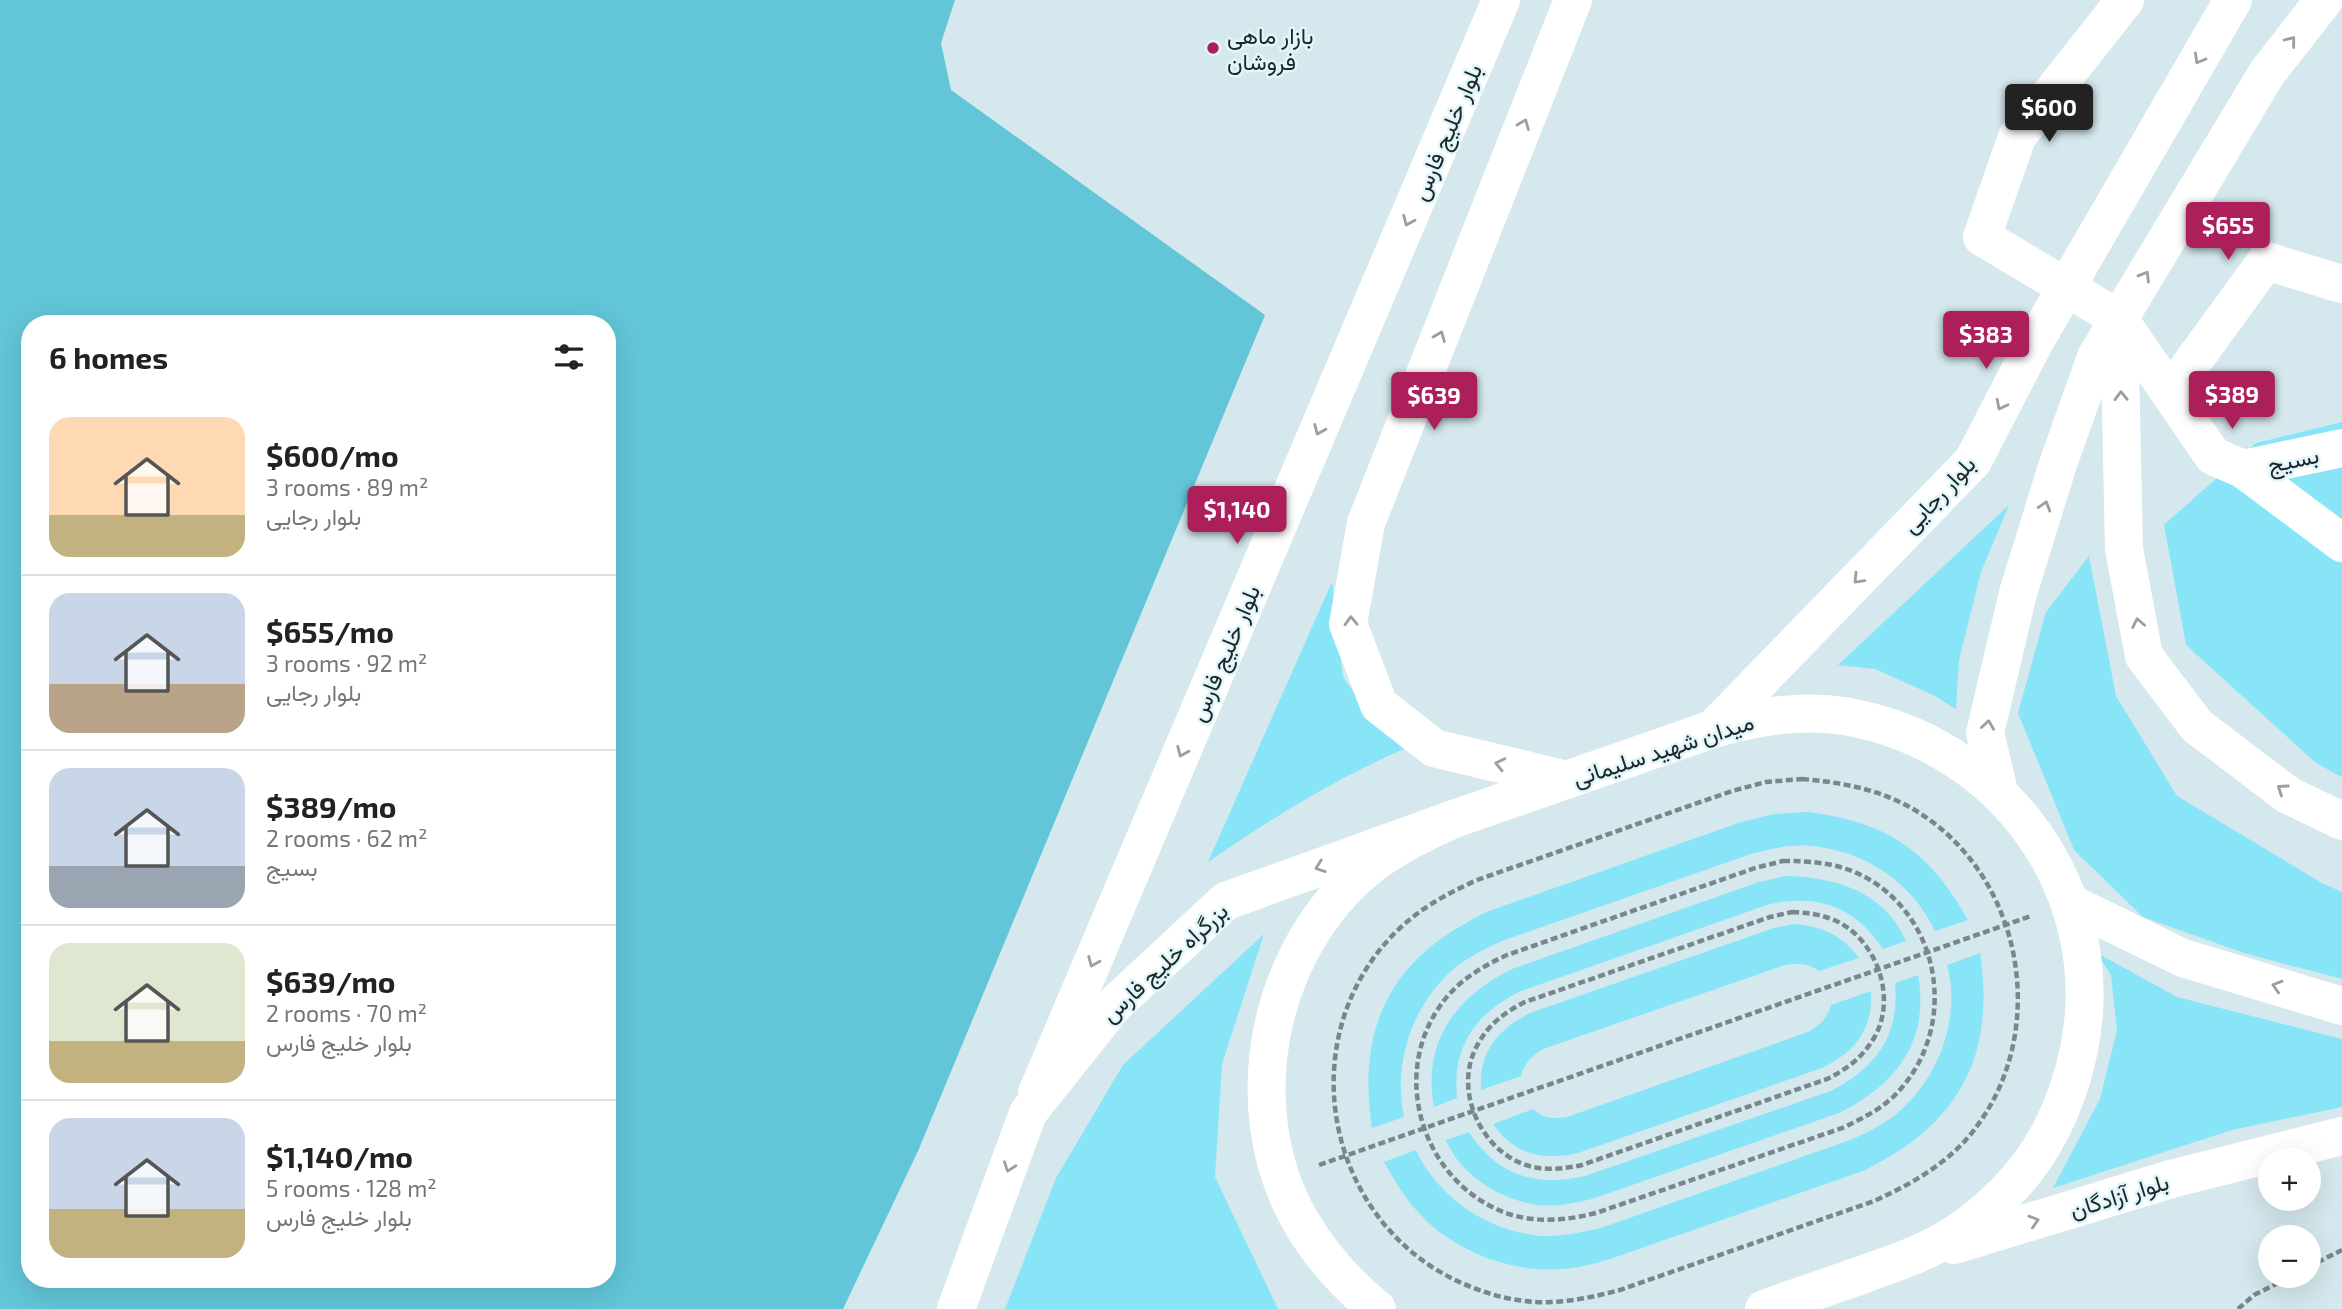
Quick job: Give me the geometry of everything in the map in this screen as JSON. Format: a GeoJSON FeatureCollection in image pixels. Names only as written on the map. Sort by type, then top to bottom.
{"type":"FeatureCollection","features":[{"type":"Feature","properties":{"kind":"main road","name":"بلوار خلیج فارس"},"geometry":{"type":"LineString","coordinates":[[1028,1113],[1501,0]]}},
{"type":"Feature","properties":{"kind":"main road"},"geometry":{"type":"LineString","coordinates":[[1567,780],[1434,748],[1379,705],[1348,624],[1366,523],[1573,0]]}},
{"type":"Feature","properties":{"kind":"main road"},"geometry":{"type":"LineString","coordinates":[[2125,0],[2017,137],[1982,237],[2119,319],[2213,456],[2243,469],[2342,543]]}},
{"type":"Feature","properties":{"kind":"main road","name":"بلوار رجایی"},"geometry":{"type":"LineString","coordinates":[[1713,729],[1973,461],[2034,343],[2234,0]]}},
{"type":"Feature","properties":{"kind":"main road"},"geometry":{"type":"LineString","coordinates":[[1999,792],[1985,733],[2018,593],[2096,357],[2267,72],[2324,0]]}},
{"type":"Feature","properties":{"kind":"main road"},"geometry":{"type":"LineString","coordinates":[[2169,393],[2266,261],[2342,284]]}},
{"type":"Feature","properties":{"kind":"main road"},"geometry":{"type":"LineString","coordinates":[[2119,319],[2124,548],[2144,656],[2197,726],[2288,794],[2342,821]]}},
{"type":"Feature","properties":{"kind":"main road","name":"بسیج"},"geometry":{"type":"LineString","coordinates":[[2243,469],[2342,448]]}},
{"type":"Feature","properties":{"kind":"main road","name":"میدان شهید سلیمانی"},"geometry":{"type":"LineString","coordinates":[[1377,1309],[1353,1290],[1324,1257],[1300,1219],[1282,1178],[1271,1136],[1266,1092],[1271,1036],[1278,1004],[1294,962],[1316,925],[1345,890],[1369,868],[1414,837],[1454,819],[1713,729],[1754,718],[1798,713],[1842,716],[1885,725],[1926,741],[1964,764],[1999,792],[2028,825],[2052,862],[2070,903],[2081,946],[2085,990],[2083,1034],[2076,1067],[2057,1119],[2035,1157],[2007,1191],[1975,1221],[1937,1245],[1898,1262],[1764,1309]]}},
{"type":"Feature","properties":{"kind":"main road","name":"بزرگراه خلیج فارس"},"geometry":{"type":"LineString","coordinates":[[956,1309],[1028,1113],[1114,1005],[1226,901],[1454,819]]}},
{"type":"Feature","properties":{"kind":"main road"},"geometry":{"type":"LineString","coordinates":[[2070,903],[2183,958],[2342,1006]]}},
{"type":"Feature","properties":{"kind":"main road","name":"بلوار آزادگان"},"geometry":{"type":"LineString","coordinates":[[1898,1262],[2171,1180],[2342,1136]]}},
{"type":"Feature","properties":{"kind":"path"},"geometry":{"type":"LineString","coordinates":[[1802,779],[1838,782],[1872,791],[1905,805],[1935,824],[1961,849],[1983,876],[2006,925],[2018,977],[2018,1013],[2013,1048],[2001,1083],[1984,1114],[1963,1143],[1936,1167],[1907,1186],[1836,1214],[1620,1290],[1574,1300],[1514,1300],[1479,1291],[1417,1257],[1391,1233],[1368,1205],[1351,1173],[1333,1104],[1339,1032],[1351,999],[1367,967],[1389,939],[1415,914],[1445,894],[1490,876],[1732,791],[1766,782],[1802,779]]}},
{"type":"Feature","properties":{"kind":"path"},"geometry":{"type":"LineString","coordinates":[[1783,861],[1812,861],[1839,866],[1866,878],[1889,894],[1909,915],[1928,952],[1933,966],[1936,994],[1934,1023],[1926,1050],[1912,1076],[1893,1097],[1871,1114],[1832,1131],[1596,1213],[1569,1220],[1540,1220],[1512,1215],[1486,1204],[1463,1188],[1443,1167],[1429,1142],[1419,1115],[1416,1087],[1418,1059],[1426,1031],[1440,1006],[1458,984],[1481,967],[1507,955],[1755,868],[1783,861]]}},
{"type":"Feature","properties":{"kind":"path"},"geometry":{"type":"LineString","coordinates":[[1282,1178],[2070,903]]}},
{"type":"Feature","properties":{"kind":"path"},"geometry":{"type":"LineString","coordinates":[[1792,912],[1814,913],[1836,920],[1854,933],[1869,950],[1879,969],[1884,991],[1883,1014],[1876,1035],[1863,1054],[1847,1069],[1826,1079],[1608,1156],[1560,1170],[1537,1168],[1516,1161],[1497,1149],[1472,1112],[1468,1090],[1469,1068],[1476,1046],[1489,1027],[1505,1012],[1525,1002],[1731,930],[1792,912]]}},
{"type":"Feature","properties":{"kind":"path"},"geometry":{"type":"LineString","coordinates":[[2321,1260],[2342,1250]]}},
{"type":"Feature","properties":{"kind":"path"},"geometry":{"type":"LineString","coordinates":[[2238,1309],[2254,1295],[2268,1288]]}},
{"type":"Feature","properties":{"kind":"shaded area"},"geometry":{"type":"Polygon","coordinates":[[[0,0],[955,0],[941,43],[951,90],[1265,315],[918,1151],[843,1309],[0,1309],[0,0]]]}},
{"type":"Feature","properties":{"kind":"shaded area"},"geometry":{"type":"Polygon","coordinates":[[[2342,422],[2342,777],[2316,763],[2186,645],[2164,525],[2256,443],[2342,422]]]}},
{"type":"Feature","properties":{"kind":"shaded area"},"geometry":{"type":"Polygon","coordinates":[[[2009,505],[1981,572],[1959,660],[1956,709],[1933,695],[1875,669],[1838,665],[2009,505]]]}},
{"type":"Feature","properties":{"kind":"shaded area"},"geometry":{"type":"Polygon","coordinates":[[[2089,556],[2116,696],[2177,796],[2322,883],[2342,892],[2342,979],[2244,953],[2143,917],[2074,850],[2018,713],[2046,612],[2089,556]]]}},
{"type":"Feature","properties":{"kind":"shaded area"},"geometry":{"type":"Polygon","coordinates":[[[1332,582],[1343,677],[1367,711],[1406,748],[1354,772],[1304,800],[1208,862],[1332,582]]]}},
{"type":"Feature","properties":{"kind":"shaded area"},"geometry":{"type":"Polygon","coordinates":[[[1808,812],[1861,823],[1903,844],[1938,875],[1968,920],[1935,931],[1925,913],[1900,884],[1867,862],[1849,854],[1803,846],[1780,847],[1751,854],[1502,941],[1462,963],[1436,987],[1415,1020],[1408,1038],[1401,1077],[1404,1117],[1372,1128],[1368,1090],[1370,1056],[1377,1025],[1388,997],[1406,972],[1428,949],[1456,929],[1489,911],[1741,822],[1774,814],[1808,812]]]}},
{"type":"Feature","properties":{"kind":"shaded area"},"geometry":{"type":"Polygon","coordinates":[[[1786,876],[1822,880],[1856,890],[1885,910],[1906,941],[1883,949],[1860,922],[1833,906],[1818,902],[1785,902],[1767,905],[1521,991],[1479,1021],[1463,1047],[1458,1063],[1457,1098],[1434,1107],[1433,1062],[1439,1042],[1460,1008],[1492,980],[1512,969],[1759,882],[1786,876]]]}},
{"type":"Feature","properties":{"kind":"shaded area"},"geometry":{"type":"Polygon","coordinates":[[[1794,924],[1831,933],[1846,943],[1859,958],[1819,971],[1803,964],[1785,965],[1543,1049],[1529,1060],[1521,1076],[1481,1090],[1483,1064],[1492,1044],[1508,1027],[1530,1013],[1774,928],[1794,924]]]}},
{"type":"Feature","properties":{"kind":"shaded area"},"geometry":{"type":"Polygon","coordinates":[[[1264,934],[1222,1064],[1215,1177],[1278,1309],[1005,1309],[1056,1178],[1123,1065],[1264,934]]]}},
{"type":"Feature","properties":{"kind":"shaded area"},"geometry":{"type":"Polygon","coordinates":[[[1980,953],[1982,1025],[1975,1056],[1963,1084],[1946,1109],[1924,1132],[1896,1153],[1863,1171],[1610,1259],[1583,1266],[1536,1269],[1494,1260],[1454,1242],[1415,1209],[1384,1162],[1416,1150],[1438,1183],[1467,1210],[1484,1220],[1521,1233],[1548,1236],[1601,1228],[1850,1140],[1890,1119],[1915,1095],[1937,1062],[1949,1024],[1951,984],[1947,965],[1980,953]]]}},
{"type":"Feature","properties":{"kind":"shaded area"},"geometry":{"type":"Polygon","coordinates":[[[2097,953],[2177,997],[2342,1039],[2342,1107],[2232,1130],[2053,1188],[2100,1099],[2117,1030],[2111,975],[2097,953]]]}},
{"type":"Feature","properties":{"kind":"shaded area"},"geometry":{"type":"Polygon","coordinates":[[[1918,975],[1919,1020],[1904,1058],[1877,1089],[1839,1113],[1592,1199],[1558,1205],[1523,1202],[1496,1191],[1461,1164],[1446,1140],[1469,1132],[1492,1159],[1519,1175],[1534,1179],[1567,1179],[1585,1176],[1831,1091],[1861,1072],[1882,1048],[1893,1019],[1895,983],[1918,975]]]}},
{"type":"Feature","properties":{"kind":"shaded area"},"geometry":{"type":"Polygon","coordinates":[[[1871,991],[1869,1017],[1860,1038],[1844,1055],[1822,1068],[1578,1153],[1542,1156],[1531,1153],[1511,1143],[1493,1124],[1533,1109],[1549,1118],[1567,1117],[1808,1032],[1822,1021],[1831,1005],[1871,991]]]}},
{"type":"Feature","properties":{"kind":"place","name":"بازار ماهی فروشان"},"geometry":{"type":"Point","coordinates":[1213,48]}}]}
